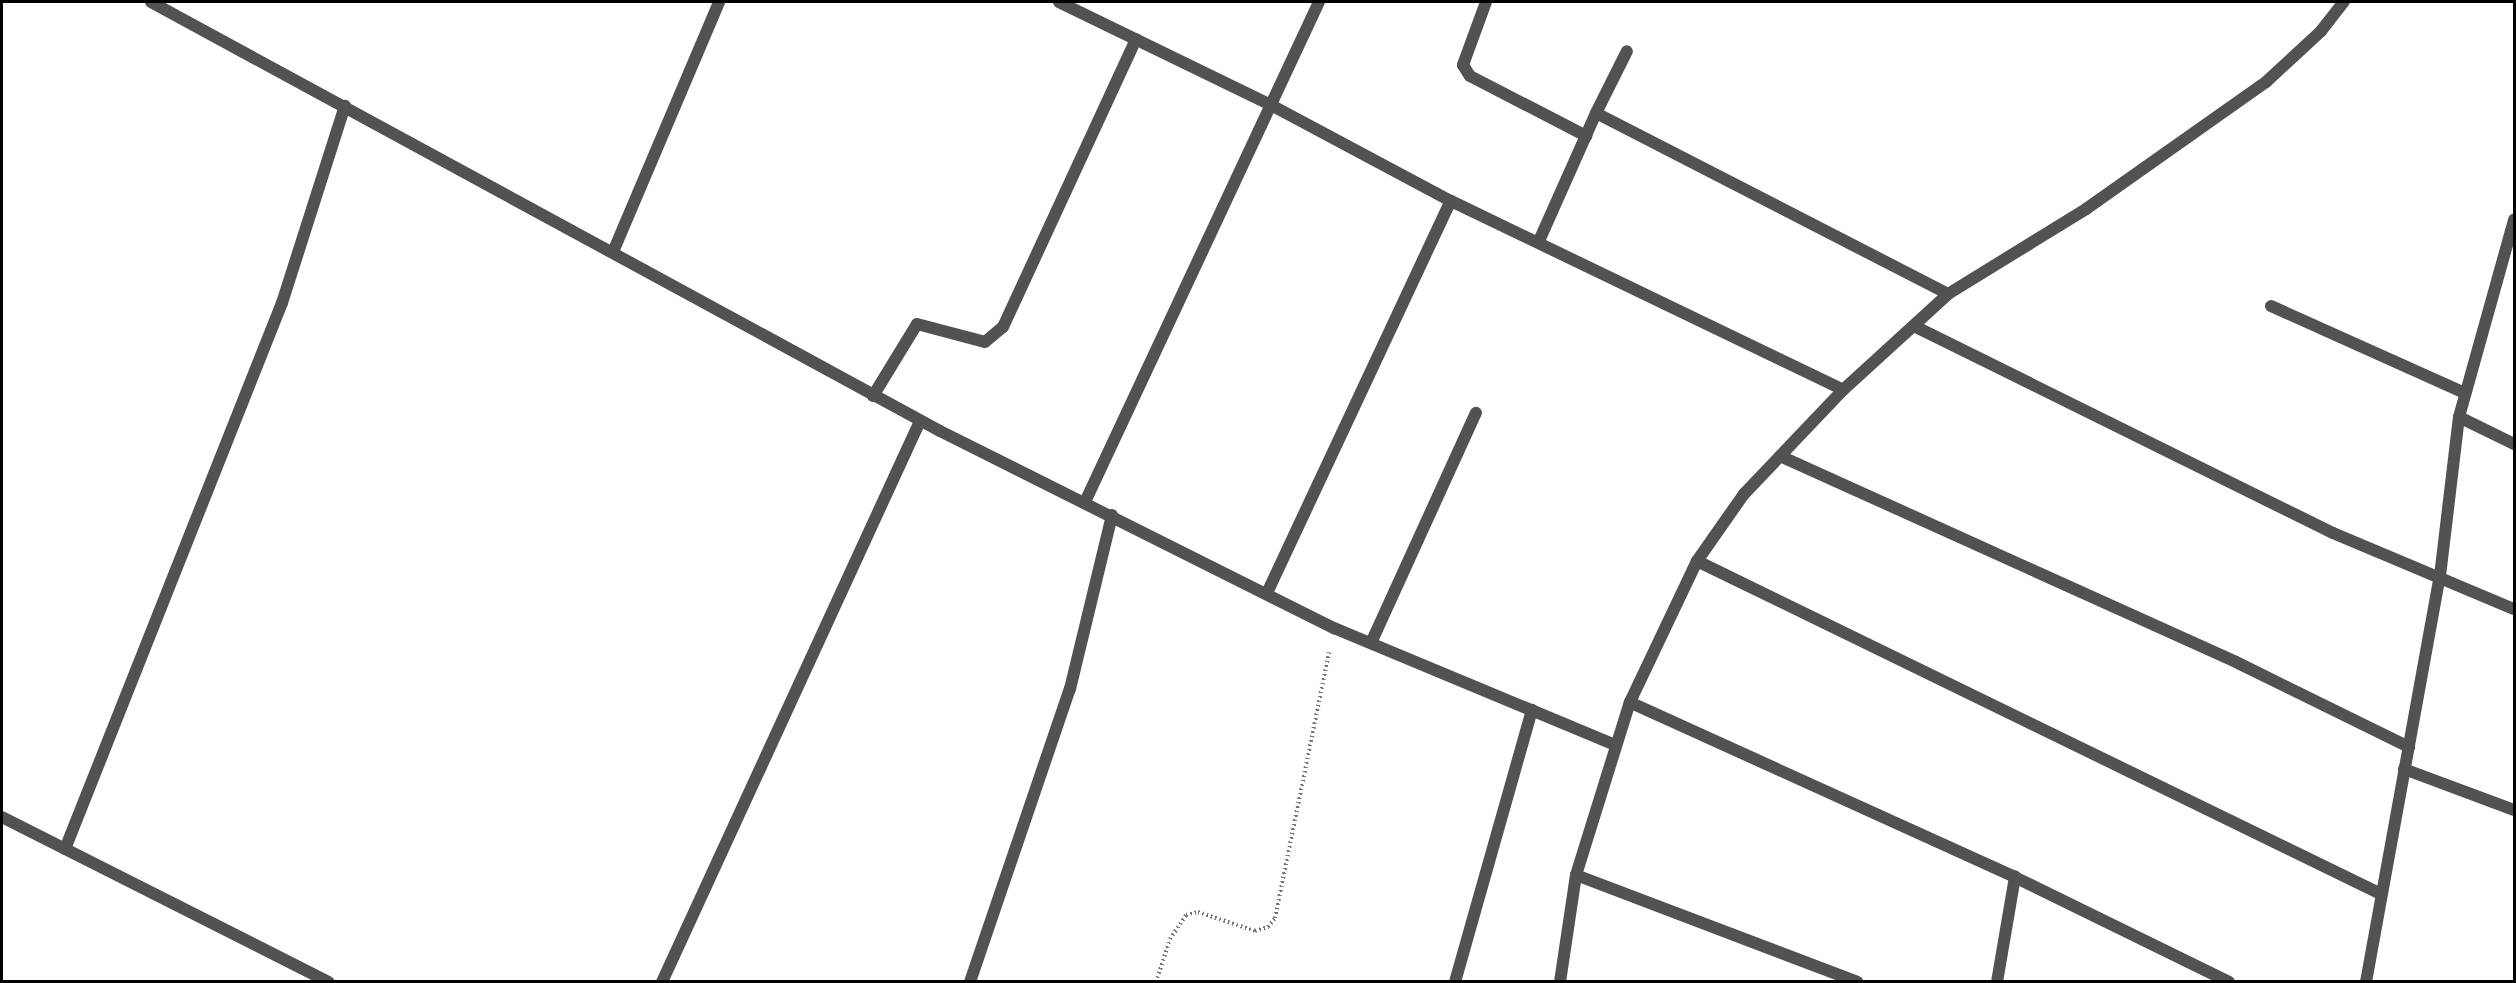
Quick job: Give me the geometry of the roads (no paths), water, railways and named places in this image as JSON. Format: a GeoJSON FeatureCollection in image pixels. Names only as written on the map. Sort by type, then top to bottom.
{"type":"FeatureCollection","features":[{"type":"Feature","properties":{"kind":"street"},"geometry":{"type":"LineString","coordinates":[[151,2],[614,252],[920,421],[1334,628],[1613,744]]}},
{"type":"Feature","properties":{"kind":"street"},"geometry":{"type":"LineString","coordinates":[[614,252],[718,2]]}},
{"type":"Feature","properties":{"kind":"street"},"geometry":{"type":"LineString","coordinates":[[1059,2],[1269,104],[1451,201],[1539,241],[1843,390]]}},
{"type":"Feature","properties":{"kind":"street"},"geometry":{"type":"LineString","coordinates":[[1085,502],[1269,104],[1319,2]]}},
{"type":"Feature","properties":{"kind":"street"},"geometry":{"type":"LineString","coordinates":[[1486,2],[1463,65],[1470,76],[1586,136]]}},
{"type":"Feature","properties":{"kind":"street"},"geometry":{"type":"LineString","coordinates":[[1560,981],[1576,875],[1613,744],[1630,702],[1697,561],[1744,494],[1843,390],[1948,294],[2086,209],[2266,82],[2321,31],[2344,2]]}},
{"type":"Feature","properties":{"kind":"street"},"geometry":{"type":"LineString","coordinates":[[873,396],[917,324],[985,342],[1003,327],[1136,39]]}},
{"type":"Feature","properties":{"kind":"street"},"geometry":{"type":"LineString","coordinates":[[1539,241],[1596,113],[1627,51]]}},
{"type":"Feature","properties":{"kind":"street"},"geometry":{"type":"LineString","coordinates":[[65,849],[282,303],[345,106]]}},
{"type":"Feature","properties":{"kind":"street"},"geometry":{"type":"LineString","coordinates":[[1596,113],[1948,294]]}},
{"type":"Feature","properties":{"kind":"street"},"geometry":{"type":"LineString","coordinates":[[1267,593],[1451,201]]}},
{"type":"Feature","properties":{"kind":"street"},"geometry":{"type":"LineString","coordinates":[[2366,981],[2379,893],[2409,747],[2440,576],[2459,417],[2514,220]]}},
{"type":"Feature","properties":{"kind":"street"},"geometry":{"type":"LineString","coordinates":[[2271,306],[2465,393]]}},
{"type":"Feature","properties":{"kind":"street"},"geometry":{"type":"LineString","coordinates":[[1914,326],[2333,532],[2514,609]]}},
{"type":"Feature","properties":{"kind":"street"},"geometry":{"type":"LineString","coordinates":[[1371,643],[1476,413]]}},
{"type":"Feature","properties":{"kind":"street"},"geometry":{"type":"LineString","coordinates":[[2459,417],[2514,444]]}},
{"type":"Feature","properties":{"kind":"street"},"geometry":{"type":"LineString","coordinates":[[662,981],[920,421]]}},
{"type":"Feature","properties":{"kind":"street"},"geometry":{"type":"LineString","coordinates":[[1780,456],[2236,662],[2409,747]]}},
{"type":"Feature","properties":{"kind":"street"},"geometry":{"type":"LineString","coordinates":[[970,981],[1070,689],[1112,515]]}},
{"type":"Feature","properties":{"kind":"street"},"geometry":{"type":"LineString","coordinates":[[1697,561],[2379,893]]}},
{"type":"Feature","properties":{"kind":"street"},"geometry":{"type":"LineString","coordinates":[[1630,702],[2015,877],[2229,981]]}},
{"type":"Feature","properties":{"kind":"street"},"geometry":{"type":"LineString","coordinates":[[1455,981],[1532,710]]}},
{"type":"Feature","properties":{"kind":"street"},"geometry":{"type":"LineString","coordinates":[[2404,769],[2514,810]]}},
{"type":"Feature","properties":{"kind":"street"},"geometry":{"type":"LineString","coordinates":[[2,817],[329,981]]}},
{"type":"Feature","properties":{"kind":"street"},"geometry":{"type":"LineString","coordinates":[[1576,875],[1857,981]]}},
{"type":"Feature","properties":{"kind":"street"},"geometry":{"type":"LineString","coordinates":[[1997,981],[2015,877]]}}]}
